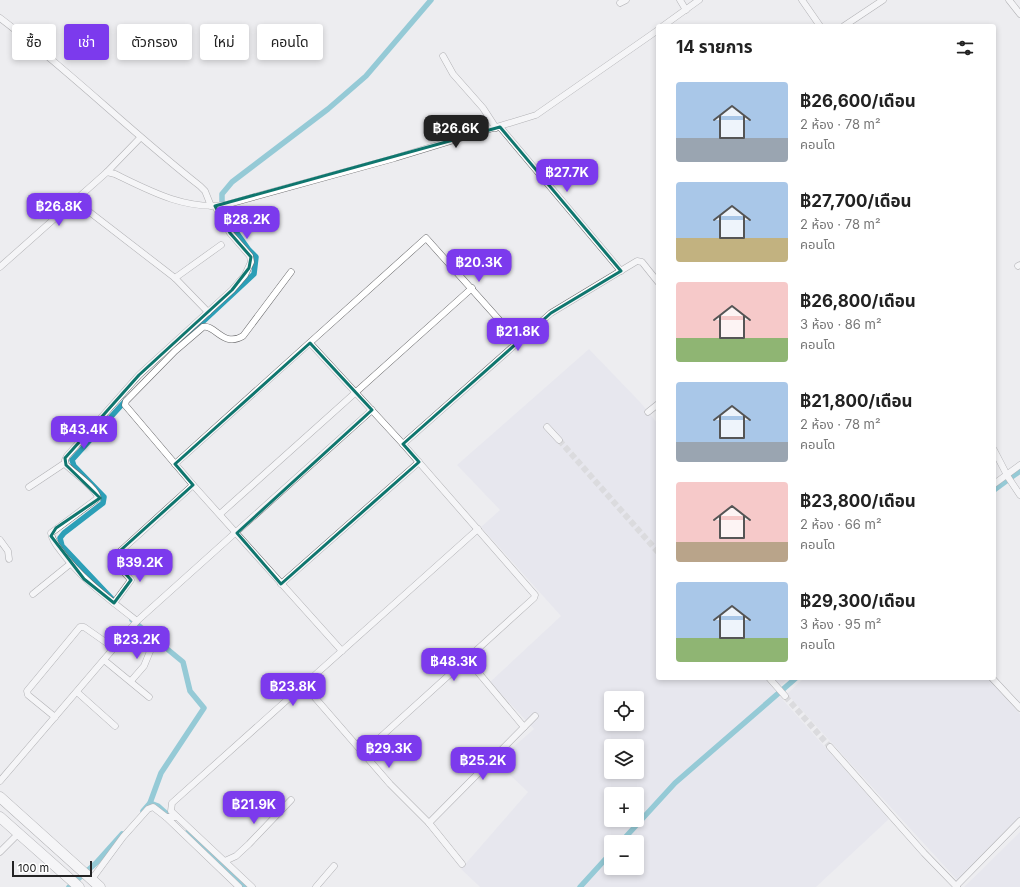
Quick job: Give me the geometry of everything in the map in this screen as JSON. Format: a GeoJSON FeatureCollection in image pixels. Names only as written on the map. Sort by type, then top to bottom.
{"type":"FeatureCollection","features":[{"type":"Feature","properties":{"kind":"main road"},"geometry":{"type":"LineString","coordinates":[[0,797],[100,887]]}},
{"type":"Feature","properties":{"kind":"main road"},"geometry":{"type":"LineString","coordinates":[[0,817],[76,884]]}},
{"type":"Feature","properties":{"kind":"street"},"geometry":{"type":"LineString","coordinates":[[666,24],[686,10],[686,2],[699,0]]}},
{"type":"Feature","properties":{"kind":"street"},"geometry":{"type":"LineString","coordinates":[[802,0],[819,24]]}},
{"type":"Feature","properties":{"kind":"street"},"geometry":{"type":"LineString","coordinates":[[847,24],[883,0]]}},
{"type":"Feature","properties":{"kind":"street"},"geometry":{"type":"LineString","coordinates":[[1009,0],[1020,14]]}},
{"type":"Feature","properties":{"kind":"street"},"geometry":{"type":"LineString","coordinates":[[0,18],[42,52],[140,138],[200,186],[215,206],[226,228],[251,258],[245,275],[232,290],[139,375],[72,449],[65,458],[65,463]]}},
{"type":"Feature","properties":{"kind":"street"},"geometry":{"type":"LineString","coordinates":[[108,172],[160,196],[177,201],[215,206],[225,205],[498,128],[544,111],[656,31]]}},
{"type":"Feature","properties":{"kind":"street"},"geometry":{"type":"LineString","coordinates":[[444,56],[453,74],[621,271]]}},
{"type":"Feature","properties":{"kind":"street"},"geometry":{"type":"LineString","coordinates":[[0,267],[74,200],[108,172],[140,138]]}},
{"type":"Feature","properties":{"kind":"street"},"geometry":{"type":"LineString","coordinates":[[74,200],[174,278],[190,292],[208,312]]}},
{"type":"Feature","properties":{"kind":"street"},"geometry":{"type":"LineString","coordinates":[[175,464],[426,238],[518,340]]}},
{"type":"Feature","properties":{"kind":"street"},"geometry":{"type":"LineString","coordinates":[[174,278],[221,245]]}},
{"type":"Feature","properties":{"kind":"street"},"geometry":{"type":"LineString","coordinates":[[402,444],[518,340],[551,313],[639,260],[656,279]]}},
{"type":"Feature","properties":{"kind":"street"},"geometry":{"type":"LineString","coordinates":[[291,272],[243,336],[235,339],[225,338],[208,327],[203,327],[164,361],[126,401],[125,405],[193,485],[342,651]]}},
{"type":"Feature","properties":{"kind":"street"},"geometry":{"type":"LineString","coordinates":[[220,514],[472,288]]}},
{"type":"Feature","properties":{"kind":"street"},"geometry":{"type":"LineString","coordinates":[[310,343],[419,462],[534,595],[534,598],[363,753]]}},
{"type":"Feature","properties":{"kind":"street"},"geometry":{"type":"LineString","coordinates":[[648,412],[656,406]]}},
{"type":"Feature","properties":{"kind":"street"},"geometry":{"type":"LineString","coordinates":[[0,782],[136,623],[372,410]]}},
{"type":"Feature","properties":{"kind":"street"},"geometry":{"type":"LineString","coordinates":[[547,427],[559,440]]}},
{"type":"Feature","properties":{"kind":"street"},"geometry":{"type":"LineString","coordinates":[[996,454],[1008,478],[1020,495]]}},
{"type":"Feature","properties":{"kind":"street"},"geometry":{"type":"LineString","coordinates":[[281,584],[419,462]]}},
{"type":"Feature","properties":{"kind":"street"},"geometry":{"type":"LineString","coordinates":[[29,487],[65,463]]}},
{"type":"Feature","properties":{"kind":"street"},"geometry":{"type":"LineString","coordinates":[[65,463],[92,488],[97,494],[98,498],[51,533],[54,541],[70,564],[84,579],[136,623]]}},
{"type":"Feature","properties":{"kind":"street"},"geometry":{"type":"LineString","coordinates":[[996,483],[1008,478],[1020,465]]}},
{"type":"Feature","properties":{"kind":"street"},"geometry":{"type":"LineString","coordinates":[[114,603],[131,580],[113,560],[114,556],[193,485]]}},
{"type":"Feature","properties":{"kind":"street"},"geometry":{"type":"LineString","coordinates":[[252,887],[177,817],[170,809],[172,803],[478,529]]}},
{"type":"Feature","properties":{"kind":"street"},"geometry":{"type":"LineString","coordinates":[[0,540],[8,551],[9,559]]}},
{"type":"Feature","properties":{"kind":"street"},"geometry":{"type":"LineString","coordinates":[[33,594],[70,564]]}},
{"type":"Feature","properties":{"kind":"street"},"geometry":{"type":"LineString","coordinates":[[55,717],[28,695],[27,691],[80,627],[84,627],[114,648]]}},
{"type":"Feature","properties":{"kind":"street"},"geometry":{"type":"LineString","coordinates":[[131,681],[144,666],[153,644]]}},
{"type":"Feature","properties":{"kind":"street"},"geometry":{"type":"LineString","coordinates":[[467,659],[524,727]]}},
{"type":"Feature","properties":{"kind":"street"},"geometry":{"type":"LineString","coordinates":[[104,660],[149,697]]}},
{"type":"Feature","properties":{"kind":"street"},"geometry":{"type":"LineString","coordinates":[[771,680],[784,694]]}},
{"type":"Feature","properties":{"kind":"street"},"geometry":{"type":"LineString","coordinates":[[994,680],[1020,708]]}},
{"type":"Feature","properties":{"kind":"street"},"geometry":{"type":"LineString","coordinates":[[304,685],[363,753],[429,823],[462,864]]}},
{"type":"Feature","properties":{"kind":"street"},"geometry":{"type":"LineString","coordinates":[[76,692],[115,726]]}},
{"type":"Feature","properties":{"kind":"street"},"geometry":{"type":"LineString","coordinates":[[429,823],[535,716]]}},
{"type":"Feature","properties":{"kind":"street"},"geometry":{"type":"LineString","coordinates":[[830,747],[924,853],[957,887],[1020,821]]}},
{"type":"Feature","properties":{"kind":"street"},"geometry":{"type":"LineString","coordinates":[[225,861],[236,856],[249,844],[291,800]]}},
{"type":"Feature","properties":{"kind":"street"},"geometry":{"type":"LineString","coordinates":[[87,875],[148,809],[153,806],[167,817],[239,887]]}},
{"type":"Feature","properties":{"kind":"street"},"geometry":{"type":"LineString","coordinates":[[167,817],[177,817]]}},
{"type":"Feature","properties":{"kind":"street"},"geometry":{"type":"LineString","coordinates":[[0,852],[19,833]]}},
{"type":"Feature","properties":{"kind":"street"},"geometry":{"type":"LineString","coordinates":[[316,887],[334,866]]}},
{"type":"Feature","properties":{"kind":"highlighted area"},"geometry":{"type":"Polygon","coordinates":[[[500,127],[621,271],[551,313],[403,444],[419,462],[281,584],[237,533],[372,410],[310,343],[175,464],[193,485],[112,558],[131,580],[114,603],[84,579],[51,536],[56,528],[100,498],[66,465],[65,458],[139,375],[232,290],[249,268],[251,257],[230,233],[215,206],[500,127]]]}},
{"type":"Feature","properties":{"kind":"shaded area"},"geometry":{"type":"Polygon","coordinates":[[[589,349],[640,402],[656,422],[656,680],[787,680],[775,691],[889,819],[816,887],[480,887],[461,869],[528,792],[496,762],[534,729],[490,682],[561,616],[481,527],[500,510],[457,465],[589,349]]]}},
{"type":"Feature","properties":{"kind":"shaded area"},"geometry":{"type":"Polygon","coordinates":[[[802,680],[990,680],[1020,714],[1020,820],[959,882],[787,694],[802,680]]]}},
{"type":"Feature","properties":{"kind":"shaded area"},"geometry":{"type":"Polygon","coordinates":[[[1020,832],[1020,887],[964,887],[1020,832]]]}},
{"type":"Feature","properties":{"kind":"waterway"},"geometry":{"type":"LineString","coordinates":[[181,342],[254,274],[256,257],[249,250],[222,212],[222,194],[232,182],[328,109],[366,76],[431,0]]}},
{"type":"Feature","properties":{"kind":"waterway"},"geometry":{"type":"LineString","coordinates":[[112,599],[62,546],[60,538],[64,533],[103,503],[104,497],[74,466],[72,460],[127,399]]}},
{"type":"Feature","properties":{"kind":"waterway"},"geometry":{"type":"LineString","coordinates":[[996,489],[1020,471]]}},
{"type":"Feature","properties":{"kind":"waterway"},"geometry":{"type":"LineString","coordinates":[[132,620],[183,662],[190,691],[204,708],[161,773],[150,803],[143,811]]}},
{"type":"Feature","properties":{"kind":"waterway"},"geometry":{"type":"LineString","coordinates":[[627,835],[675,783],[794,680]]}},
{"type":"Feature","properties":{"kind":"waterway"},"geometry":{"type":"LineString","coordinates":[[150,803],[158,806],[168,815]]}},
{"type":"Feature","properties":{"kind":"waterway"},"geometry":{"type":"LineString","coordinates":[[187,833],[244,887]]}},
{"type":"Feature","properties":{"kind":"waterway"},"geometry":{"type":"LineString","coordinates":[[69,887],[96,863],[122,834]]}},
{"type":"Feature","properties":{"kind":"waterway"},"geometry":{"type":"LineString","coordinates":[[580,887],[604,861]]}},
{"type":"Feature","properties":{"kind":"tunnel"},"geometry":{"type":"LineString","coordinates":[[559,440],[656,550]]}},
{"type":"Feature","properties":{"kind":"tunnel"},"geometry":{"type":"LineString","coordinates":[[785,696],[830,747]]}}]}
